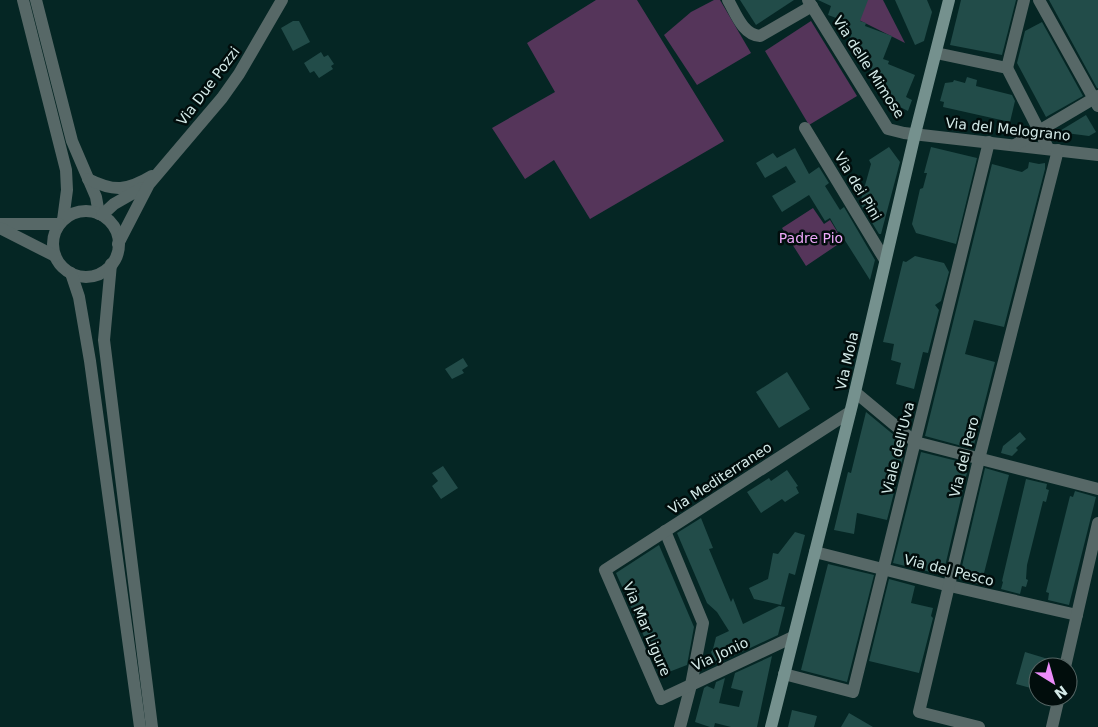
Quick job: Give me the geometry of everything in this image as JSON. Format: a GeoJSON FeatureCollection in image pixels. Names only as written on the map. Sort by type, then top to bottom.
{"type":"FeatureCollection","features":[{"type":"Feature","properties":{"kind":"main road","name":"Via Mola"},"geometry":{"type":"LineString","coordinates":[[771,727],[855,392],[915,134],[949,0]]}},
{"type":"Feature","properties":{"kind":"street"},"geometry":{"type":"LineString","coordinates":[[23,0],[66,170],[67,190],[61,222],[53,241],[55,256],[59,263],[71,273],[78,276],[94,276],[101,273],[111,264],[116,256],[118,244],[116,232],[112,225],[101,215],[96,197],[72,141],[36,0]]}},
{"type":"Feature","properties":{"kind":"street","name":"Via Due Pozzi"},"geometry":{"type":"LineString","coordinates":[[118,244],[149,184],[222,98],[239,74],[282,0]]}},
{"type":"Feature","properties":{"kind":"street"},"geometry":{"type":"LineString","coordinates":[[728,0],[747,32],[753,36],[760,36],[810,3]]}},
{"type":"Feature","properties":{"kind":"street"},"geometry":{"type":"LineString","coordinates":[[1024,0],[1008,68],[1039,131],[1053,149]]}},
{"type":"Feature","properties":{"kind":"street"},"geometry":{"type":"LineString","coordinates":[[1015,144],[1096,100],[1039,0]]}},
{"type":"Feature","properties":{"kind":"street","name":"Via delle Mimose"},"geometry":{"type":"LineString","coordinates":[[810,3],[888,129],[915,134]]}},
{"type":"Feature","properties":{"kind":"street"},"geometry":{"type":"LineString","coordinates":[[936,53],[1008,68]]}},
{"type":"Feature","properties":{"kind":"street","name":"Via dei Pini"},"geometry":{"type":"LineString","coordinates":[[805,128],[885,260]]}},
{"type":"Feature","properties":{"kind":"street","name":"Via del Melograno"},"geometry":{"type":"LineString","coordinates":[[915,134],[1098,155]]}},
{"type":"Feature","properties":{"kind":"street","name":"Viale dell'Uva"},"geometry":{"type":"LineString","coordinates":[[784,674],[853,692],[989,142]]}},
{"type":"Feature","properties":{"kind":"street","name":"Via del Pero"},"geometry":{"type":"LineString","coordinates":[[979,727],[918,712],[950,586],[1053,149]]}},
{"type":"Feature","properties":{"kind":"street"},"geometry":{"type":"LineString","coordinates":[[88,179],[113,189],[127,188],[139,184],[161,170]]}},
{"type":"Feature","properties":{"kind":"street","name":"Via Due Pozzi"},"geometry":{"type":"LineString","coordinates":[[101,215],[114,204],[149,184]]}},
{"type":"Feature","properties":{"kind":"street"},"geometry":{"type":"LineString","coordinates":[[0,224],[61,222],[78,214],[101,215]]}},
{"type":"Feature","properties":{"kind":"street"},"geometry":{"type":"LineString","coordinates":[[0,228],[55,256]]}},
{"type":"Feature","properties":{"kind":"street"},"geometry":{"type":"LineString","coordinates":[[111,264],[104,340],[152,727]]}},
{"type":"Feature","properties":{"kind":"street"},"geometry":{"type":"LineString","coordinates":[[71,273],[79,297],[90,361],[140,727]]}},
{"type":"Feature","properties":{"kind":"street"},"geometry":{"type":"LineString","coordinates":[[855,392],[915,442],[1098,489]]}},
{"type":"Feature","properties":{"kind":"street","name":"Via Mediterraneo"},"geometry":{"type":"LineString","coordinates":[[606,570],[850,412]]}},
{"type":"Feature","properties":{"kind":"street"},"geometry":{"type":"LineString","coordinates":[[1067,657],[1098,524]]}},
{"type":"Feature","properties":{"kind":"street"},"geometry":{"type":"LineString","coordinates":[[666,531],[703,623],[691,685],[680,727]]}},
{"type":"Feature","properties":{"kind":"street","name":"Via del Pesco"},"geometry":{"type":"LineString","coordinates":[[815,552],[883,570],[1077,615]]}},
{"type":"Feature","properties":{"kind":"street","name":"Via Mar Ligure"},"geometry":{"type":"LineString","coordinates":[[606,570],[661,699]]}},
{"type":"Feature","properties":{"kind":"street","name":"Via Jonio"},"geometry":{"type":"LineString","coordinates":[[661,699],[793,637]]}},
{"type":"Feature","properties":{"kind":"street"},"geometry":{"type":"LineString","coordinates":[[1052,727],[1057,707]]}},
{"type":"Feature","properties":{"kind":"green space"},"geometry":{"type":"Polygon","coordinates":[[[596,0],[637,0],[724,141],[590,219],[554,160],[525,179],[492,128],[555,92],[527,43],[596,0]]]}},
{"type":"Feature","properties":{"kind":"green space"},"geometry":{"type":"Polygon","coordinates":[[[714,0],[720,0],[751,53],[697,85],[664,35],[691,12],[714,0]]]}},
{"type":"Feature","properties":{"kind":"green space"},"geometry":{"type":"Polygon","coordinates":[[[864,0],[883,0],[905,43],[859,20],[864,0]]]}},
{"type":"Feature","properties":{"kind":"green space"},"geometry":{"type":"Polygon","coordinates":[[[811,21],[857,96],[809,125],[765,51],[811,21]]]}},
{"type":"Feature","properties":{"kind":"green space","name":"Padre Pio"},"geometry":{"type":"Polygon","coordinates":[[[813,208],[824,224],[830,220],[843,241],[806,266],[782,228],[813,208]]]}},
{"type":"Feature","properties":{"kind":"building"},"geometry":{"type":"Polygon","coordinates":[[[740,0],[794,0],[756,25],[740,0]]]}},
{"type":"Feature","properties":{"kind":"building"},"geometry":{"type":"Polygon","coordinates":[[[818,0],[868,0],[860,21],[866,23],[865,26],[892,36],[883,59],[889,61],[888,64],[915,75],[906,97],[912,100],[908,111],[900,107],[899,110],[888,105],[889,103],[884,101],[886,96],[875,91],[878,83],[872,80],[875,72],[864,67],[865,64],[860,62],[862,57],[851,53],[854,44],[848,42],[852,33],[841,29],[841,26],[837,24],[839,19],[828,15],[831,6],[818,0]]]}},
{"type":"Feature","properties":{"kind":"building"},"geometry":{"type":"Polygon","coordinates":[[[895,0],[927,0],[932,12],[924,41],[915,45],[895,0]]]}},
{"type":"Feature","properties":{"kind":"building"},"geometry":{"type":"Polygon","coordinates":[[[961,0],[1016,0],[1002,55],[950,45],[961,0]]]}},
{"type":"Feature","properties":{"kind":"building"},"geometry":{"type":"Polygon","coordinates":[[[1049,0],[1098,0],[1098,88],[1097,88],[1049,0]]]}},
{"type":"Feature","properties":{"kind":"building"},"geometry":{"type":"Polygon","coordinates":[[[293,21],[299,21],[310,42],[293,51],[281,28],[293,21]]]}},
{"type":"Feature","properties":{"kind":"building"},"geometry":{"type":"Polygon","coordinates":[[[1042,22],[1083,96],[1046,117],[1017,63],[1025,31],[1042,22]]]}},
{"type":"Feature","properties":{"kind":"building"},"geometry":{"type":"Polygon","coordinates":[[[321,52],[324,57],[328,55],[334,64],[331,66],[333,69],[319,78],[314,71],[310,73],[304,63],[321,52]]]}},
{"type":"Feature","properties":{"kind":"building"},"geometry":{"type":"Polygon","coordinates":[[[967,77],[977,80],[976,86],[1012,95],[1015,101],[1010,122],[943,107],[944,102],[940,101],[945,83],[953,82],[954,80],[965,83],[967,77]]]}},
{"type":"Feature","properties":{"kind":"building"},"geometry":{"type":"Polygon","coordinates":[[[1086,115],[1096,132],[1089,136],[1058,132],[1086,115]]]}},
{"type":"Feature","properties":{"kind":"building"},"geometry":{"type":"Polygon","coordinates":[[[889,147],[900,162],[881,234],[879,234],[860,203],[871,164],[869,160],[889,147]]]}},
{"type":"Feature","properties":{"kind":"building"},"geometry":{"type":"Polygon","coordinates":[[[931,147],[977,158],[956,244],[916,233],[912,224],[920,189],[923,188],[927,173],[924,173],[931,147]]]}},
{"type":"Feature","properties":{"kind":"building"},"geometry":{"type":"Polygon","coordinates":[[[795,148],[809,174],[819,167],[829,183],[825,186],[840,210],[844,207],[875,260],[870,280],[830,218],[825,221],[809,195],[782,212],[772,196],[796,182],[786,166],[765,178],[756,163],[773,153],[777,158],[795,148]]]}},
{"type":"Feature","properties":{"kind":"building"},"geometry":{"type":"Polygon","coordinates":[[[1029,162],[1045,163],[1045,169],[1004,327],[974,320],[965,354],[995,362],[973,449],[925,436],[992,164],[1022,172],[1028,168],[1029,162]]]}},
{"type":"Feature","properties":{"kind":"building"},"geometry":{"type":"Polygon","coordinates":[[[915,256],[944,263],[949,272],[941,301],[935,305],[939,310],[928,353],[923,352],[914,389],[896,384],[901,363],[891,360],[894,344],[883,342],[903,261],[906,262],[915,256]]]}},
{"type":"Feature","properties":{"kind":"building"},"geometry":{"type":"Polygon","coordinates":[[[463,358],[468,366],[462,370],[464,373],[452,379],[445,369],[463,358]]]}},
{"type":"Feature","properties":{"kind":"building"},"geometry":{"type":"Polygon","coordinates":[[[787,372],[810,409],[779,428],[756,392],[787,372]]]}},
{"type":"Feature","properties":{"kind":"building"},"geometry":{"type":"Polygon","coordinates":[[[866,412],[906,445],[887,520],[857,513],[854,534],[834,530],[848,472],[851,473],[866,412]]]}},
{"type":"Feature","properties":{"kind":"building"},"geometry":{"type":"Polygon","coordinates":[[[1020,432],[1026,439],[1016,448],[1018,450],[1012,456],[1001,453],[1003,446],[1020,432]]]}},
{"type":"Feature","properties":{"kind":"building"},"geometry":{"type":"Polygon","coordinates":[[[921,452],[969,464],[943,575],[893,563],[921,452]]]}},
{"type":"Feature","properties":{"kind":"building"},"geometry":{"type":"Polygon","coordinates":[[[443,466],[458,488],[441,499],[432,486],[438,481],[432,473],[443,466]]]}},
{"type":"Feature","properties":{"kind":"building"},"geometry":{"type":"Polygon","coordinates":[[[985,468],[1009,475],[981,585],[959,579],[985,468]]]}},
{"type":"Feature","properties":{"kind":"building"},"geometry":{"type":"Polygon","coordinates":[[[787,470],[798,486],[796,487],[799,493],[785,502],[782,499],[761,513],[747,492],[769,478],[771,481],[787,470]]]}},
{"type":"Feature","properties":{"kind":"building"},"geometry":{"type":"Polygon","coordinates":[[[1026,479],[1047,484],[1046,489],[1049,490],[1046,502],[1043,501],[1027,565],[1026,579],[1028,580],[1026,587],[1022,586],[1020,594],[1001,589],[1026,479]]]}},
{"type":"Feature","properties":{"kind":"building"},"geometry":{"type":"Polygon","coordinates":[[[1075,491],[1096,497],[1069,605],[1048,600],[1049,593],[1046,592],[1070,496],[1073,497],[1075,491]]]}},
{"type":"Feature","properties":{"kind":"building"},"geometry":{"type":"Polygon","coordinates":[[[701,518],[713,548],[709,549],[731,602],[733,598],[743,624],[779,606],[785,607],[778,635],[716,664],[711,652],[716,637],[729,631],[717,612],[707,603],[677,533],[701,518]]]}},
{"type":"Feature","properties":{"kind":"building"},"geometry":{"type":"Polygon","coordinates":[[[795,532],[805,535],[795,575],[789,573],[781,605],[754,599],[749,588],[768,579],[773,553],[778,554],[795,532]]]}},
{"type":"Feature","properties":{"kind":"building"},"geometry":{"type":"Polygon","coordinates":[[[659,545],[694,627],[687,665],[661,675],[616,573],[659,545]]]}},
{"type":"Feature","properties":{"kind":"building"},"geometry":{"type":"Polygon","coordinates":[[[828,564],[874,575],[847,682],[801,670],[828,564]]]}},
{"type":"Feature","properties":{"kind":"building"},"geometry":{"type":"Polygon","coordinates":[[[889,579],[915,586],[911,603],[933,608],[931,616],[933,618],[919,673],[869,661],[889,579]]]}},
{"type":"Feature","properties":{"kind":"building"},"geometry":{"type":"Polygon","coordinates":[[[1025,652],[1042,657],[1028,657],[1028,687],[1016,684],[1025,652]]]}},
{"type":"Feature","properties":{"kind":"building"},"geometry":{"type":"Polygon","coordinates":[[[772,656],[757,727],[731,727],[715,723],[714,727],[710,727],[695,722],[704,688],[707,686],[714,689],[716,682],[725,678],[719,703],[739,707],[743,691],[731,688],[735,673],[772,656]]]}},
{"type":"Feature","properties":{"kind":"building"},"geometry":{"type":"Polygon","coordinates":[[[792,710],[817,716],[814,727],[788,727],[792,710]]]}},
{"type":"Feature","properties":{"kind":"building"},"geometry":{"type":"Polygon","coordinates":[[[849,713],[873,727],[841,727],[849,713]]]}}]}
